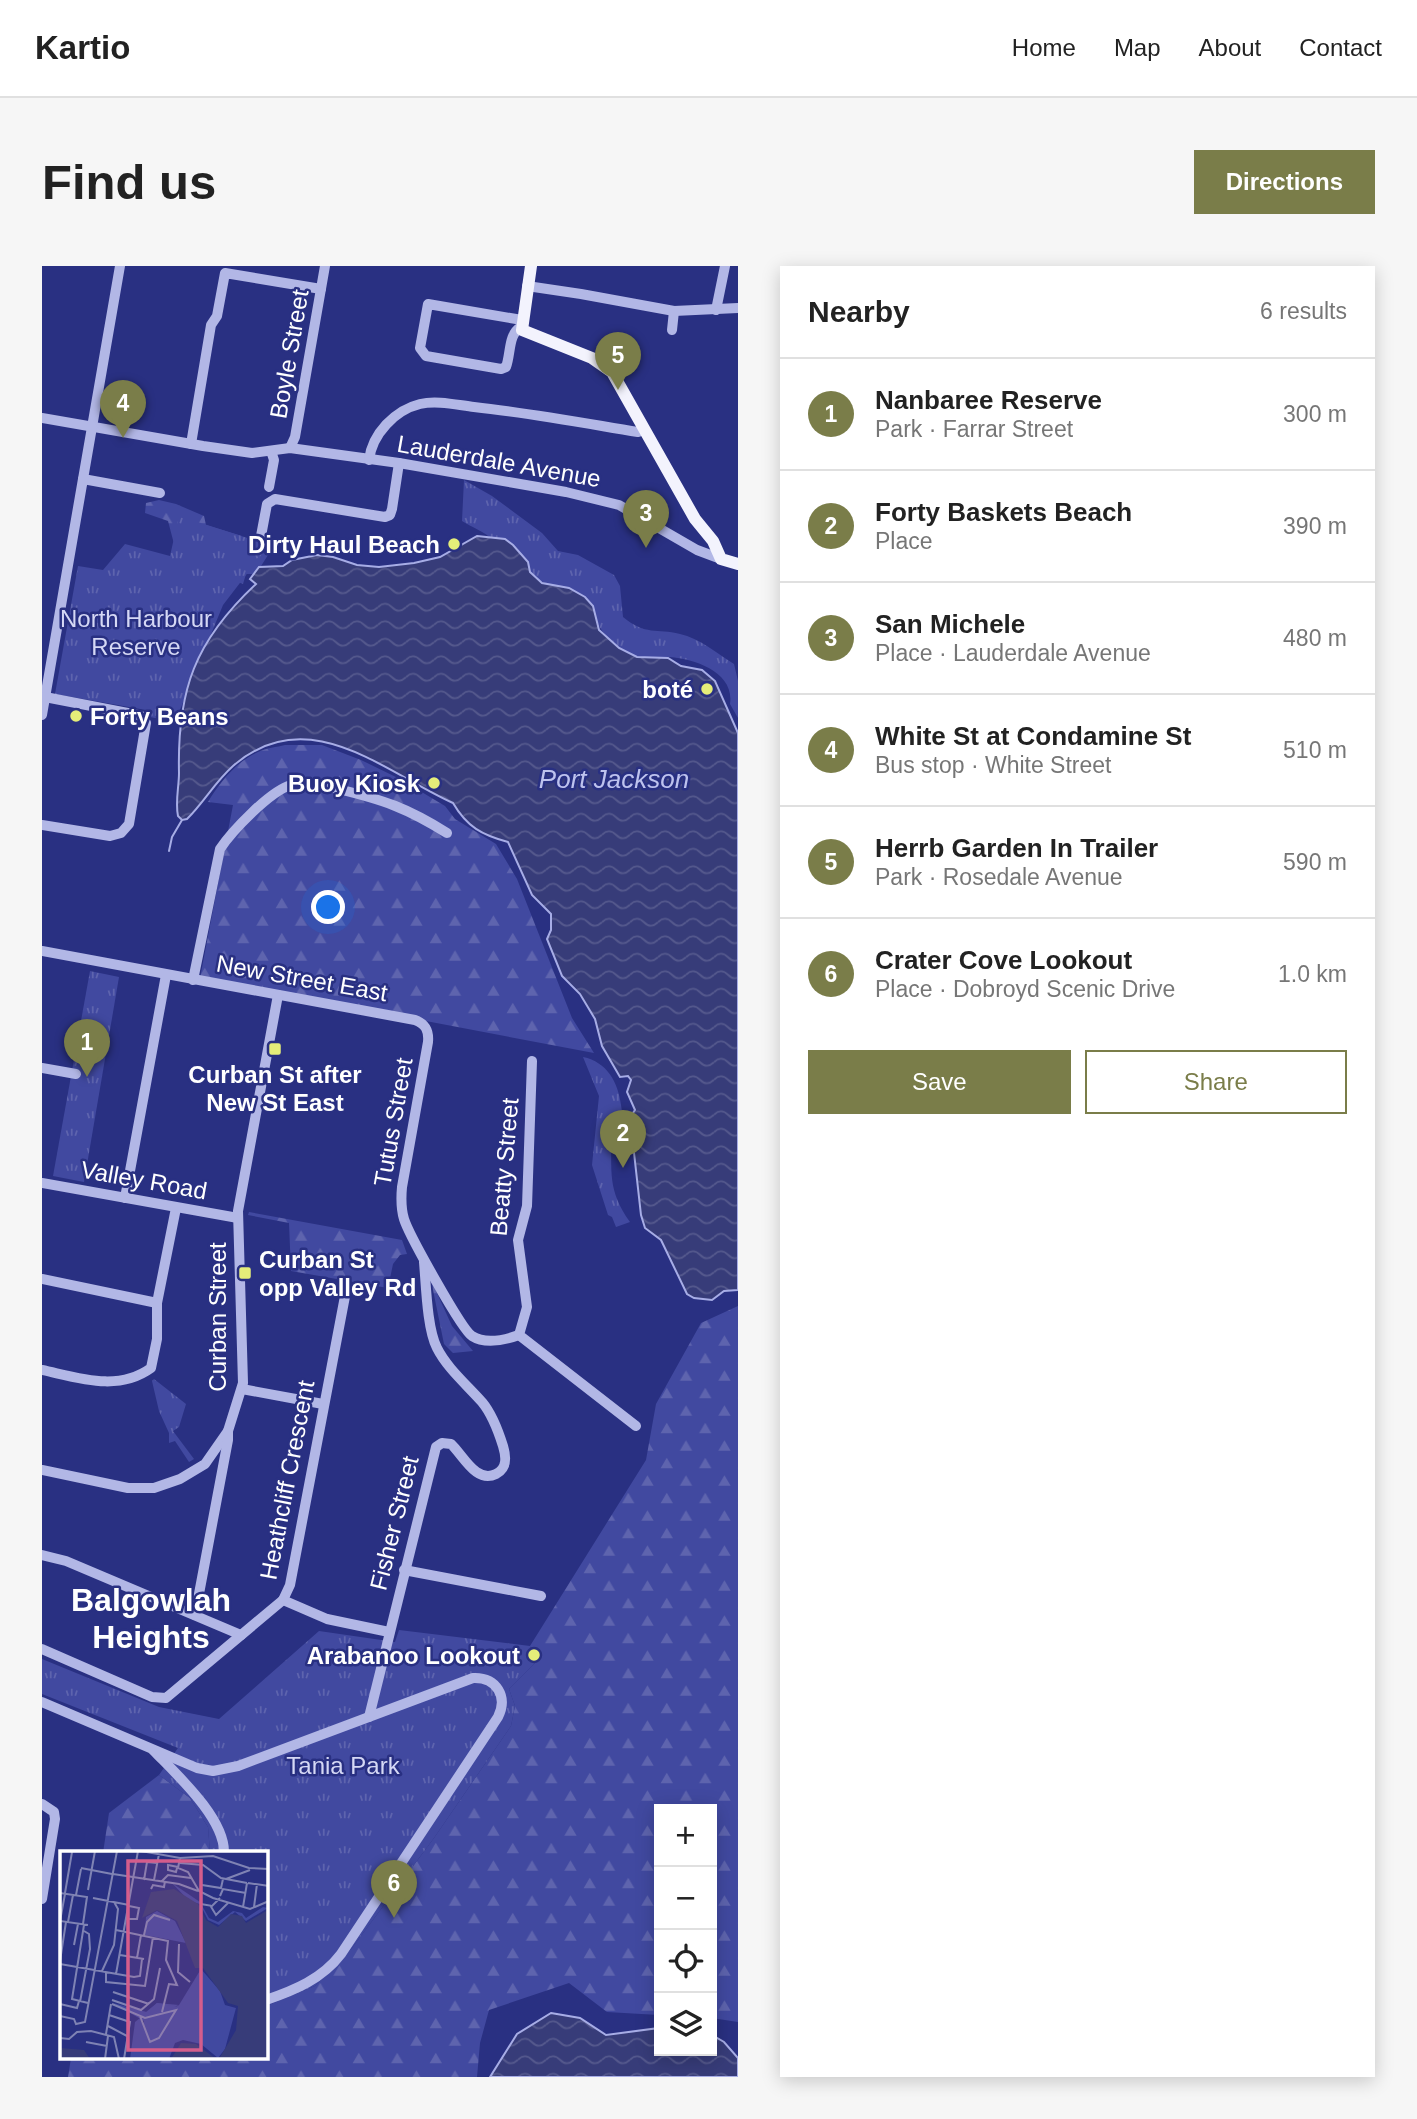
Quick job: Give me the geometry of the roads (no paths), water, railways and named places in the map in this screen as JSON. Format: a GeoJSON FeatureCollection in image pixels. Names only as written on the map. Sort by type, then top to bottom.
{"type":"FeatureCollection","features":[{"type":"Feature","properties":{"kind":"main road"},"geometry":{"type":"LineString","coordinates":[[531,266],[522,324],[524,331],[607,366],[695,519],[713,541],[722,559]]}},
{"type":"Feature","properties":{"kind":"main road","name":"Lauderdale Avenue"},"geometry":{"type":"LineString","coordinates":[[722,559],[738,564]]}},
{"type":"Feature","properties":{"kind":"street"},"geometry":{"type":"LineString","coordinates":[[42,715],[45,685],[121,266]]}},
{"type":"Feature","properties":{"kind":"street","name":"Boyle Street"},"geometry":{"type":"LineString","coordinates":[[269,486],[274,460],[281,449],[295,437],[326,266]]}},
{"type":"Feature","properties":{"kind":"street"},"geometry":{"type":"LineString","coordinates":[[716,310],[726,266]]}},
{"type":"Feature","properties":{"kind":"street"},"geometry":{"type":"LineString","coordinates":[[191,444],[211,325],[217,316],[225,273],[321,289]]}},
{"type":"Feature","properties":{"kind":"street"},"geometry":{"type":"LineString","coordinates":[[527,286],[674,312],[738,308]]}},
{"type":"Feature","properties":{"kind":"street"},"geometry":{"type":"LineString","coordinates":[[428,304],[522,324],[513,335],[508,363],[501,369],[426,356],[420,348],[428,304]]}},
{"type":"Feature","properties":{"kind":"street"},"geometry":{"type":"LineString","coordinates":[[672,330],[674,312]]}},
{"type":"Feature","properties":{"kind":"street"},"geometry":{"type":"LineString","coordinates":[[369,460],[373,446],[386,425],[400,412],[421,403],[512,411],[638,432],[644,430]]}},
{"type":"Feature","properties":{"kind":"street","name":"Lauderdale Avenue"},"geometry":{"type":"LineString","coordinates":[[42,418],[252,453],[281,449],[399,463],[533,485],[619,505],[697,550],[722,559]]}},
{"type":"Feature","properties":{"kind":"street"},"geometry":{"type":"LineString","coordinates":[[261,536],[267,504],[275,499],[385,517],[390,515],[399,463]]}},
{"type":"Feature","properties":{"kind":"street"},"geometry":{"type":"LineString","coordinates":[[83,479],[160,493]]}},
{"type":"Feature","properties":{"kind":"street"},"geometry":{"type":"LineString","coordinates":[[42,825],[110,836],[121,833],[129,824],[146,723],[143,717],[138,715],[45,697]]}},
{"type":"Feature","properties":{"kind":"street"},"geometry":{"type":"LineString","coordinates":[[193,979],[220,849],[265,802],[289,785],[318,784],[387,801],[447,833]]}},
{"type":"Feature","properties":{"kind":"street","name":"New Street East"},"geometry":{"type":"LineString","coordinates":[[42,951],[415,1020],[427,1030]]}},
{"type":"Feature","properties":{"kind":"street"},"geometry":{"type":"LineString","coordinates":[[125,1198],[166,975]]}},
{"type":"Feature","properties":{"kind":"street","name":"Curban Street"},"geometry":{"type":"LineString","coordinates":[[42,1470],[138,1489],[169,1484],[205,1464],[228,1431],[242,1389],[238,1218],[278,995]]}},
{"type":"Feature","properties":{"kind":"street","name":"Tutus Street"},"geometry":{"type":"LineString","coordinates":[[427,1030],[428,1042],[401,1196],[404,1219],[467,1333],[483,1340],[519,1335]]}},
{"type":"Feature","properties":{"kind":"street","name":"Beatty Street"},"geometry":{"type":"LineString","coordinates":[[519,1335],[527,1307],[518,1240],[527,1198],[532,1061]]}},
{"type":"Feature","properties":{"kind":"street"},"geometry":{"type":"LineString","coordinates":[[42,1068],[76,1074]]}},
{"type":"Feature","properties":{"kind":"street","name":"Valley Road"},"geometry":{"type":"LineString","coordinates":[[42,1183],[238,1218]]}},
{"type":"Feature","properties":{"kind":"street"},"geometry":{"type":"LineString","coordinates":[[42,1370],[101,1382],[124,1380],[151,1368],[157,1339],[157,1303],[176,1208]]}},
{"type":"Feature","properties":{"kind":"street","name":"Fisher Street"},"geometry":{"type":"LineString","coordinates":[[369,1717],[388,1632],[437,1445],[445,1442],[451,1444],[473,1470],[483,1476],[500,1472],[506,1457],[490,1413],[445,1360],[435,1344],[424,1258]]}},
{"type":"Feature","properties":{"kind":"street"},"geometry":{"type":"LineString","coordinates":[[42,1279],[157,1303]]}},
{"type":"Feature","properties":{"kind":"street","name":"Heathcliff Crescent"},"geometry":{"type":"LineString","coordinates":[[42,1649],[158,1699],[169,1697],[283,1600],[291,1579],[346,1291]]}},
{"type":"Feature","properties":{"kind":"street"},"geometry":{"type":"LineString","coordinates":[[519,1335],[636,1426]]}},
{"type":"Feature","properties":{"kind":"street"},"geometry":{"type":"LineString","coordinates":[[242,1389],[323,1404]]}},
{"type":"Feature","properties":{"kind":"street"},"geometry":{"type":"LineString","coordinates":[[195,1615],[228,1431]]}},
{"type":"Feature","properties":{"kind":"street"},"geometry":{"type":"LineString","coordinates":[[205,1464],[221,1475]]}},
{"type":"Feature","properties":{"kind":"street"},"geometry":{"type":"LineString","coordinates":[[42,1555],[66,1561],[241,1635]]}},
{"type":"Feature","properties":{"kind":"street"},"geometry":{"type":"LineString","coordinates":[[404,1570],[541,1597]]}},
{"type":"Feature","properties":{"kind":"street"},"geometry":{"type":"LineString","coordinates":[[283,1600],[327,1619],[388,1632]]}},
{"type":"Feature","properties":{"kind":"street"},"geometry":{"type":"LineString","coordinates":[[42,1702],[205,1770],[230,1768],[473,1678],[489,1681],[497,1687],[502,1696],[498,1717],[341,1954],[313,1980],[268,1999]]}},
{"type":"Feature","properties":{"kind":"street"},"geometry":{"type":"LineString","coordinates":[[152,1750],[218,1826],[223,1837],[224,1851]]}},
{"type":"Feature","properties":{"kind":"street"},"geometry":{"type":"LineString","coordinates":[[173,1771],[171,1763],[179,1760]]}},
{"type":"Feature","properties":{"kind":"street"},"geometry":{"type":"LineString","coordinates":[[42,1804],[54,1812],[55,1819],[42,1899]]}},
{"type":"Feature","properties":{"kind":"water","name":"Port Jackson"},"geometry":{"type":"Polygon","coordinates":[[[477,536],[505,539],[528,562],[530,572],[542,583],[569,588],[585,597],[593,606],[599,630],[619,648],[637,657],[668,658],[681,666],[702,670],[715,681],[738,733],[738,1290],[724,1291],[712,1300],[694,1298],[687,1294],[661,1240],[645,1228],[641,1215],[630,1117],[635,1110],[627,1092],[631,1080],[628,1076],[620,1077],[602,1046],[595,1019],[580,994],[562,976],[547,939],[551,930],[551,914],[532,895],[508,842],[476,829],[453,803],[372,760],[345,748],[317,741],[289,740],[261,748],[233,766],[187,819],[182,820],[178,816],[179,743],[186,692],[204,647],[235,605],[256,584],[250,579],[259,567],[283,566],[292,560],[317,555],[357,565],[379,567],[414,563],[440,557],[477,536]]]}},
{"type":"Feature","properties":{"kind":"water"},"geometry":{"type":"Polygon","coordinates":[[[551,2013],[580,2018],[606,2035],[654,2029],[654,2056],[717,2056],[717,2038],[738,2058],[738,2077],[490,2077],[517,2034],[551,2013]]]}},
{"type":"Feature","properties":{"kind":"waterway"},"geometry":{"type":"LineString","coordinates":[[169,851],[172,837],[182,820]]}},
{"type":"Feature","properties":{"kind":"place","name":"Herrb Garden In Trailer"},"geometry":{"type":"Point","coordinates":[618,390]}},
{"type":"Feature","properties":{"kind":"place","name":"White St at Condamine St"},"geometry":{"type":"Point","coordinates":[123,438]}},
{"type":"Feature","properties":{"kind":"place","name":"Dirty Haul Beach"},"geometry":{"type":"Point","coordinates":[454,544]}},
{"type":"Feature","properties":{"kind":"place","name":"San Michele"},"geometry":{"type":"Point","coordinates":[646,548]}},
{"type":"Feature","properties":{"kind":"place","name":"boté"},"geometry":{"type":"Point","coordinates":[707,689]}},
{"type":"Feature","properties":{"kind":"place","name":"Forty Beans"},"geometry":{"type":"Point","coordinates":[76,716]}},
{"type":"Feature","properties":{"kind":"place","name":"Buoy Kiosk"},"geometry":{"type":"Point","coordinates":[434,783]}},
{"type":"Feature","properties":{"kind":"place","name":"Curban St after New St East"},"geometry":{"type":"Point","coordinates":[275,1049]}},
{"type":"Feature","properties":{"kind":"place","name":"Nanbaree Reserve"},"geometry":{"type":"Point","coordinates":[87,1077]}},
{"type":"Feature","properties":{"kind":"place","name":"Forty Baskets Beach"},"geometry":{"type":"Point","coordinates":[623,1168]}},
{"type":"Feature","properties":{"kind":"place","name":"Curban St opp Valley Rd"},"geometry":{"type":"Point","coordinates":[245,1273]}},
{"type":"Feature","properties":{"kind":"place","name":"Arabanoo Lookout"},"geometry":{"type":"Point","coordinates":[534,1655]}},
{"type":"Feature","properties":{"kind":"place","name":"Crater Cove Lookout"},"geometry":{"type":"Point","coordinates":[394,1918]}},
{"type":"Feature","properties":{"kind":"district","name":"Balgowlah Heights"},"geometry":{"type":"Point","coordinates":[151,1618]}},
{"type":"Feature","properties":{"kind":"park label","name":"North Harbour Reserve"},"geometry":{"type":"Point","coordinates":[136,632]}},
{"type":"Feature","properties":{"kind":"park label","name":"Tania Park"},"geometry":{"type":"Point","coordinates":[343,1765]}}]}
